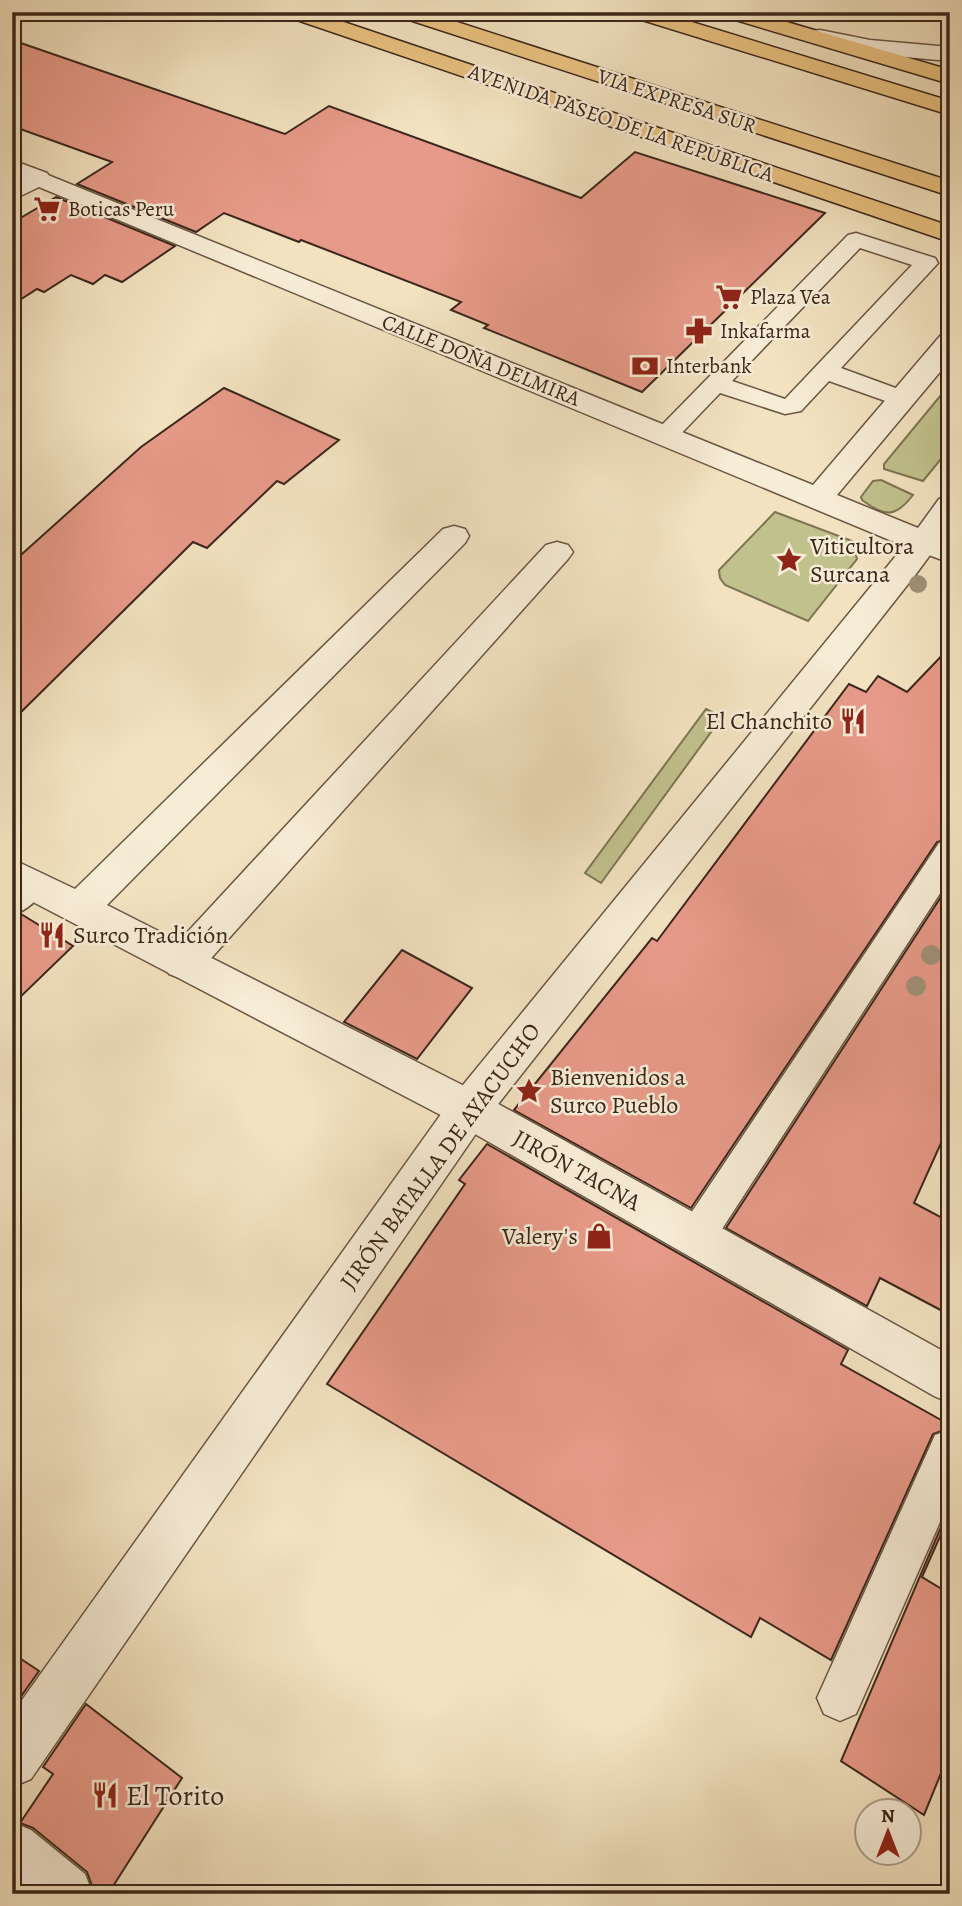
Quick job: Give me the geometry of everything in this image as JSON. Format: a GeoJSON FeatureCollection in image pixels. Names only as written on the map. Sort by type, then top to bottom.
{"type":"FeatureCollection","features":[{"type":"Feature","properties":{"kind":"main road","name":"AVENIDA PASEO DE LA REPÚBLICA"},"geometry":{"type":"LineString","coordinates":[[292,12],[950,234]]}},
{"type":"Feature","properties":{"kind":"main road","name":"VIA EXPRESA SUR"},"geometry":{"type":"LineString","coordinates":[[404,12],[950,189]]}},
{"type":"Feature","properties":{"kind":"main road"},"geometry":{"type":"LineString","coordinates":[[636,12],[950,108]]}},
{"type":"Feature","properties":{"kind":"main road"},"geometry":{"type":"LineString","coordinates":[[729,12],[950,77]]}},
{"type":"Feature","properties":{"kind":"street"},"geometry":{"type":"LineString","coordinates":[[775,26],[870,47],[950,54]]}},
{"type":"Feature","properties":{"kind":"street"},"geometry":{"type":"LineString","coordinates":[[12,193],[25,172]]}},
{"type":"Feature","properties":{"kind":"street","name":"CALLE DOÑA DELMIRA"},"geometry":{"type":"LineString","coordinates":[[25,172],[937,548]]}},
{"type":"Feature","properties":{"kind":"street"},"geometry":{"type":"LineString","coordinates":[[818,498],[950,342]]}},
{"type":"Feature","properties":{"kind":"street","name":"JIRÓN BATALLA DE AYACUCHO"},"geometry":{"type":"LineString","coordinates":[[12,1760],[468,1109],[937,548],[950,506]]}},
{"type":"Feature","properties":{"kind":"street"},"geometry":{"type":"LineString","coordinates":[[80,908],[453,536]]}},
{"type":"Feature","properties":{"kind":"street"},"geometry":{"type":"LineString","coordinates":[[183,962],[557,552]]}},
{"type":"Feature","properties":{"kind":"street","name":"JIRÓN TACNA"},"geometry":{"type":"LineString","coordinates":[[19,887],[80,908],[468,1109],[950,1380]]}},
{"type":"Feature","properties":{"kind":"street"},"geometry":{"type":"LineString","coordinates":[[12,1849],[65,1894]]}},
{"type":"Feature","properties":{"kind":"lane"},"geometry":{"type":"LineString","coordinates":[[665,436],[856,240],[927,263],[792,406],[785,407],[717,384]]}},
{"type":"Feature","properties":{"kind":"lane"},"geometry":{"type":"LineString","coordinates":[[825,371],[903,399]]}},
{"type":"Feature","properties":{"kind":"lane"},"geometry":{"type":"LineString","coordinates":[[696,1237],[950,852]]}},
{"type":"Feature","properties":{"kind":"lane"},"geometry":{"type":"LineString","coordinates":[[840,1698],[950,1450]]}},
{"type":"Feature","properties":{"kind":"green space"},"geometry":{"type":"Polygon","coordinates":[[[950,384],[950,448],[923,481],[884,469],[884,464],[950,384]]]}},
{"type":"Feature","properties":{"kind":"green space"},"geometry":{"type":"Polygon","coordinates":[[[881,480],[913,495],[896,511],[878,510],[861,497],[873,481],[881,480]]]}},
{"type":"Feature","properties":{"kind":"green space"},"geometry":{"type":"Polygon","coordinates":[[[775,512],[852,541],[857,559],[808,621],[725,585],[720,578],[719,570],[775,512]]]}},
{"type":"Feature","properties":{"kind":"green space"},"geometry":{"type":"Polygon","coordinates":[[[706,709],[722,717],[601,883],[585,873],[706,709]]]}},
{"type":"Feature","properties":{"kind":"building"},"geometry":{"type":"Polygon","coordinates":[[[12,40],[285,134],[329,106],[581,198],[635,152],[825,213],[642,392],[484,328],[488,325],[451,310],[461,302],[301,240],[299,242],[224,213],[196,232],[77,184],[112,162],[12,126],[12,40]]]}},
{"type":"Feature","properties":{"kind":"building"},"geometry":{"type":"Polygon","coordinates":[[[56,197],[175,246],[122,282],[105,275],[93,284],[71,275],[44,292],[37,289],[12,305],[12,223],[56,197]]]}},
{"type":"Feature","properties":{"kind":"building"},"geometry":{"type":"Polygon","coordinates":[[[224,388],[339,440],[284,484],[277,481],[207,548],[193,542],[12,721],[12,563],[141,447],[224,388]]]}},
{"type":"Feature","properties":{"kind":"building"},"geometry":{"type":"Polygon","coordinates":[[[950,647],[950,838],[937,842],[691,1208],[514,1110],[652,938],[657,941],[849,684],[866,692],[878,676],[907,692],[950,647]]]}},
{"type":"Feature","properties":{"kind":"building"},"geometry":{"type":"Polygon","coordinates":[[[950,883],[950,1123],[914,1203],[950,1222],[950,1315],[880,1278],[867,1306],[726,1228],[950,883]]]}},
{"type":"Feature","properties":{"kind":"building"},"geometry":{"type":"Polygon","coordinates":[[[21,914],[73,946],[12,1005],[12,917],[21,914]]]}},
{"type":"Feature","properties":{"kind":"building"},"geometry":{"type":"Polygon","coordinates":[[[402,950],[472,988],[417,1059],[344,1022],[402,950]]]}},
{"type":"Feature","properties":{"kind":"building"},"geometry":{"type":"Polygon","coordinates":[[[487,1144],[848,1350],[841,1364],[950,1425],[950,1428],[933,1434],[831,1660],[760,1618],[751,1637],[327,1384],[465,1184],[459,1180],[487,1144]]]}},
{"type":"Feature","properties":{"kind":"building"},"geometry":{"type":"Polygon","coordinates":[[[950,1506],[950,1514],[922,1577],[950,1594],[950,1751],[924,1815],[923,1798],[898,1798],[841,1761],[950,1506]]]}},
{"type":"Feature","properties":{"kind":"building"},"geometry":{"type":"Polygon","coordinates":[[[12,1653],[39,1671],[12,1709],[12,1653]]]}},
{"type":"Feature","properties":{"kind":"building","name":"El Torito"},"geometry":{"type":"Polygon","coordinates":[[[86,1704],[182,1778],[108,1894],[95,1894],[87,1872],[33,1828],[20,1823],[53,1774],[43,1767],[86,1704]]]}},
{"type":"Feature","properties":{"kind":"place","name":"Boticas Peru"},"geometry":{"type":"Point","coordinates":[47,209]}},
{"type":"Feature","properties":{"kind":"place","name":"Plaza Vea"},"geometry":{"type":"Point","coordinates":[729,297]}},
{"type":"Feature","properties":{"kind":"place","name":"Inkafarma"},"geometry":{"type":"Point","coordinates":[699,331]}},
{"type":"Feature","properties":{"kind":"place","name":"Interbank"},"geometry":{"type":"Point","coordinates":[645,366]}},
{"type":"Feature","properties":{"kind":"place","name":"Viticultora Surcana"},"geometry":{"type":"Point","coordinates":[789,560]}},
{"type":"Feature","properties":{"kind":"place","name":"El Chanchito"},"geometry":{"type":"Point","coordinates":[853,721]}},
{"type":"Feature","properties":{"kind":"place","name":"Surco Tradición"},"geometry":{"type":"Point","coordinates":[52,935]}},
{"type":"Feature","properties":{"kind":"place","name":"Bienvenidos a Surco Pueblo"},"geometry":{"type":"Point","coordinates":[529,1091]}},
{"type":"Feature","properties":{"kind":"place","name":"Valery's"},"geometry":{"type":"Point","coordinates":[599,1236]}},
{"type":"Feature","properties":{"kind":"place","name":"El Torito"},"geometry":{"type":"Point","coordinates":[105,1795]}}]}
